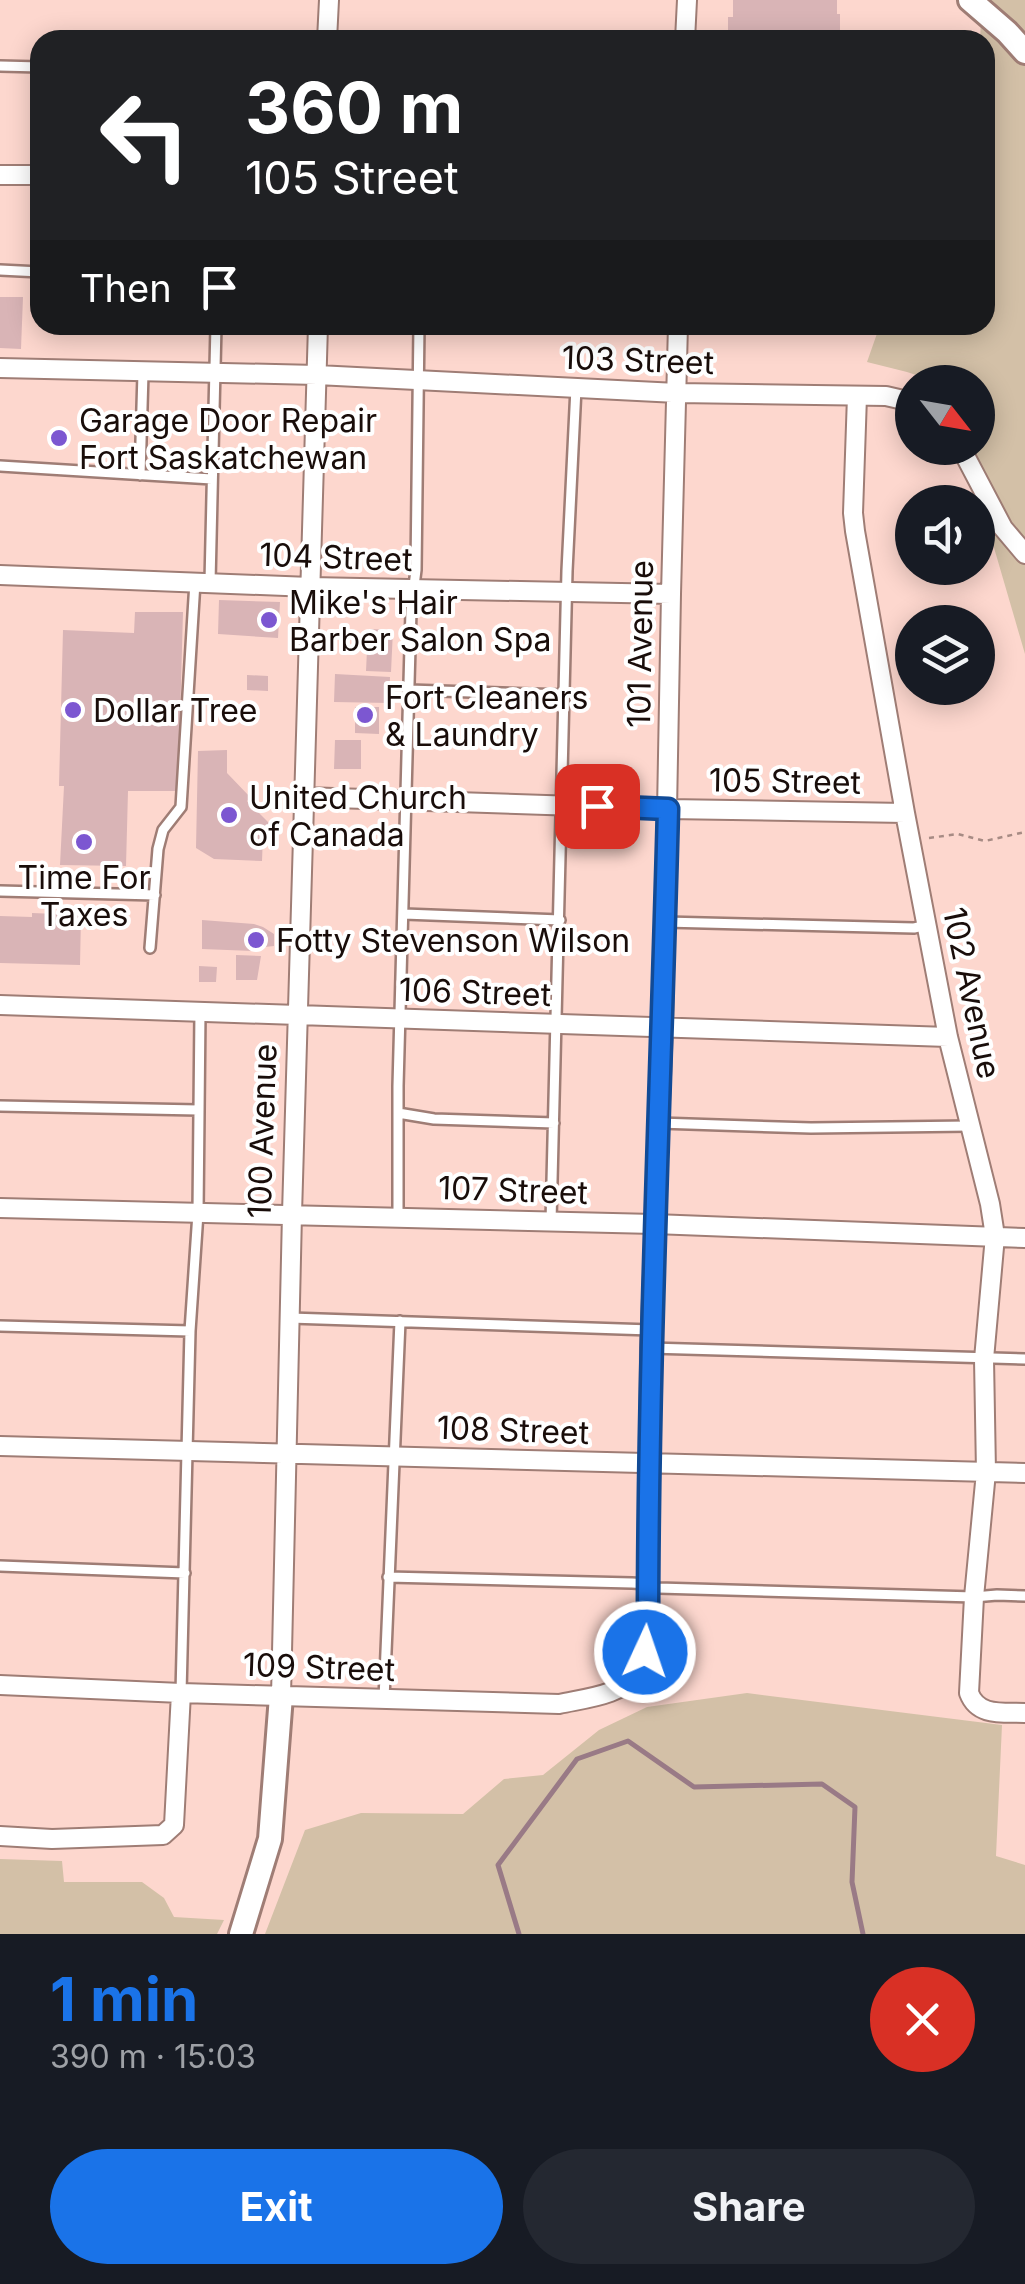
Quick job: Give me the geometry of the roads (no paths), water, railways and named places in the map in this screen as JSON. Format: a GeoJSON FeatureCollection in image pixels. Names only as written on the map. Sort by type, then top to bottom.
{"type":"FeatureCollection","features":[{"type":"Feature","properties":{"kind":"street"},"geometry":{"type":"LineString","coordinates":[[328,30],[329,0]]}},
{"type":"Feature","properties":{"kind":"street"},"geometry":{"type":"LineString","coordinates":[[685,30],[686,0]]}},
{"type":"Feature","properties":{"kind":"street"},"geometry":{"type":"LineString","coordinates":[[970,0],[1025,52]]}},
{"type":"Feature","properties":{"kind":"street"},"geometry":{"type":"LineString","coordinates":[[0,174],[30,175]]}},
{"type":"Feature","properties":{"kind":"street","name":"100 Avenue"},"geometry":{"type":"LineString","coordinates":[[241,1934],[270,1838],[281,1696],[318,335]]}},
{"type":"Feature","properties":{"kind":"street","name":"101 Avenue"},"geometry":{"type":"LineString","coordinates":[[630,1678],[638,1672],[648,1631],[650,1339],[666,922],[678,335]]}},
{"type":"Feature","properties":{"kind":"street","name":"103 Street"},"geometry":{"type":"LineString","coordinates":[[0,368],[317,375],[677,393],[895,398]]}},
{"type":"Feature","properties":{"kind":"street","name":"102 Avenue"},"geometry":{"type":"LineString","coordinates":[[858,396],[853,513],[948,1037],[995,1236],[984,1358],[986,1472],[969,1693],[979,1708],[1025,1713]]}},
{"type":"Feature","properties":{"kind":"street"},"geometry":{"type":"LineString","coordinates":[[970,465],[1003,528],[1025,554]]}},
{"type":"Feature","properties":{"kind":"street","name":"104 Street"},"geometry":{"type":"LineString","coordinates":[[0,574],[310,587],[670,594]]}},
{"type":"Feature","properties":{"kind":"street","name":"105 Street"},"geometry":{"type":"LineString","coordinates":[[304,797],[905,814]]}},
{"type":"Feature","properties":{"kind":"street","name":"106 Street"},"geometry":{"type":"LineString","coordinates":[[0,1005],[948,1037]]}},
{"type":"Feature","properties":{"kind":"street","name":"107 Street"},"geometry":{"type":"LineString","coordinates":[[0,1208],[654,1224],[1025,1238]]}},
{"type":"Feature","properties":{"kind":"street","name":"108 Street"},"geometry":{"type":"LineString","coordinates":[[0,1446],[1025,1473]]}},
{"type":"Feature","properties":{"kind":"street","name":"109 Street"},"geometry":{"type":"LineString","coordinates":[[0,1684],[559,1704],[614,1692],[630,1678]]}},
{"type":"Feature","properties":{"kind":"street"},"geometry":{"type":"LineString","coordinates":[[0,1836],[52,1839],[164,1835],[174,1825],[182,1693]]}},
{"type":"Feature","properties":{"kind":"lane"},"geometry":{"type":"LineString","coordinates":[[0,66],[30,67]]}},
{"type":"Feature","properties":{"kind":"lane"},"geometry":{"type":"LineString","coordinates":[[0,270],[30,272]]}},
{"type":"Feature","properties":{"kind":"lane"},"geometry":{"type":"LineString","coordinates":[[150,948],[158,850],[163,830],[182,808],[212,479],[216,335]]}},
{"type":"Feature","properties":{"kind":"lane"},"geometry":{"type":"LineString","coordinates":[[398,1217],[419,335]]}},
{"type":"Feature","properties":{"kind":"lane"},"geometry":{"type":"LineString","coordinates":[[140,475],[143,371]]}},
{"type":"Feature","properties":{"kind":"lane"},"geometry":{"type":"LineString","coordinates":[[551,1222],[576,388]]}},
{"type":"Feature","properties":{"kind":"lane"},"geometry":{"type":"LineString","coordinates":[[0,466],[212,479]]}},
{"type":"Feature","properties":{"kind":"lane"},"geometry":{"type":"LineString","coordinates":[[409,690],[565,695]]}},
{"type":"Feature","properties":{"kind":"lane"},"geometry":{"type":"LineString","coordinates":[[0,891],[155,895]]}},
{"type":"Feature","properties":{"kind":"lane"},"geometry":{"type":"LineString","coordinates":[[404,914],[560,920]]}},
{"type":"Feature","properties":{"kind":"lane"},"geometry":{"type":"LineString","coordinates":[[666,922],[914,928],[927,925]]}},
{"type":"Feature","properties":{"kind":"lane"},"geometry":{"type":"LineString","coordinates":[[182,1693],[190,1331],[198,1212],[200,1012]]}},
{"type":"Feature","properties":{"kind":"lane"},"geometry":{"type":"LineString","coordinates":[[0,1106],[198,1110]]}},
{"type":"Feature","properties":{"kind":"lane"},"geometry":{"type":"LineString","coordinates":[[398,1114],[554,1124]]}},
{"type":"Feature","properties":{"kind":"lane"},"geometry":{"type":"LineString","coordinates":[[659,1123],[810,1128],[970,1126]]}},
{"type":"Feature","properties":{"kind":"lane"},"geometry":{"type":"LineString","coordinates":[[290,1318],[400,1321],[650,1339],[683,1348],[1025,1359]]}},
{"type":"Feature","properties":{"kind":"lane"},"geometry":{"type":"LineString","coordinates":[[384,1699],[400,1321]]}},
{"type":"Feature","properties":{"kind":"lane"},"geometry":{"type":"LineString","coordinates":[[0,1326],[190,1331]]}},
{"type":"Feature","properties":{"kind":"lane"},"geometry":{"type":"LineString","coordinates":[[0,1566],[185,1572]]}},
{"type":"Feature","properties":{"kind":"lane"},"geometry":{"type":"LineString","coordinates":[[388,1577],[1025,1596]]}},
{"type":"Feature","properties":{"kind":"waterway"},"geometry":{"type":"LineString","coordinates":[[519,1934],[498,1865],[577,1759],[628,1741],[694,1787],[822,1784],[855,1807],[852,1882],[863,1934]]}},
{"type":"Feature","properties":{"kind":"place","name":"Garage Door Repair Fort Saskatchewan"},"geometry":{"type":"Point","coordinates":[59,438]}},
{"type":"Feature","properties":{"kind":"place","name":"Mike's Hair Barber Salon Spa"},"geometry":{"type":"Point","coordinates":[269,620]}},
{"type":"Feature","properties":{"kind":"place","name":"Dollar Tree"},"geometry":{"type":"Point","coordinates":[73,710]}},
{"type":"Feature","properties":{"kind":"place","name":"Fort Cleaners & Laundry"},"geometry":{"type":"Point","coordinates":[365,715]}},
{"type":"Feature","properties":{"kind":"place","name":"United Church of Canada"},"geometry":{"type":"Point","coordinates":[229,815]}},
{"type":"Feature","properties":{"kind":"place","name":"Time For Taxes"},"geometry":{"type":"Point","coordinates":[84,842]}},
{"type":"Feature","properties":{"kind":"place","name":"Fotty Stevenson Wilson"},"geometry":{"type":"Point","coordinates":[256,940]}}]}
